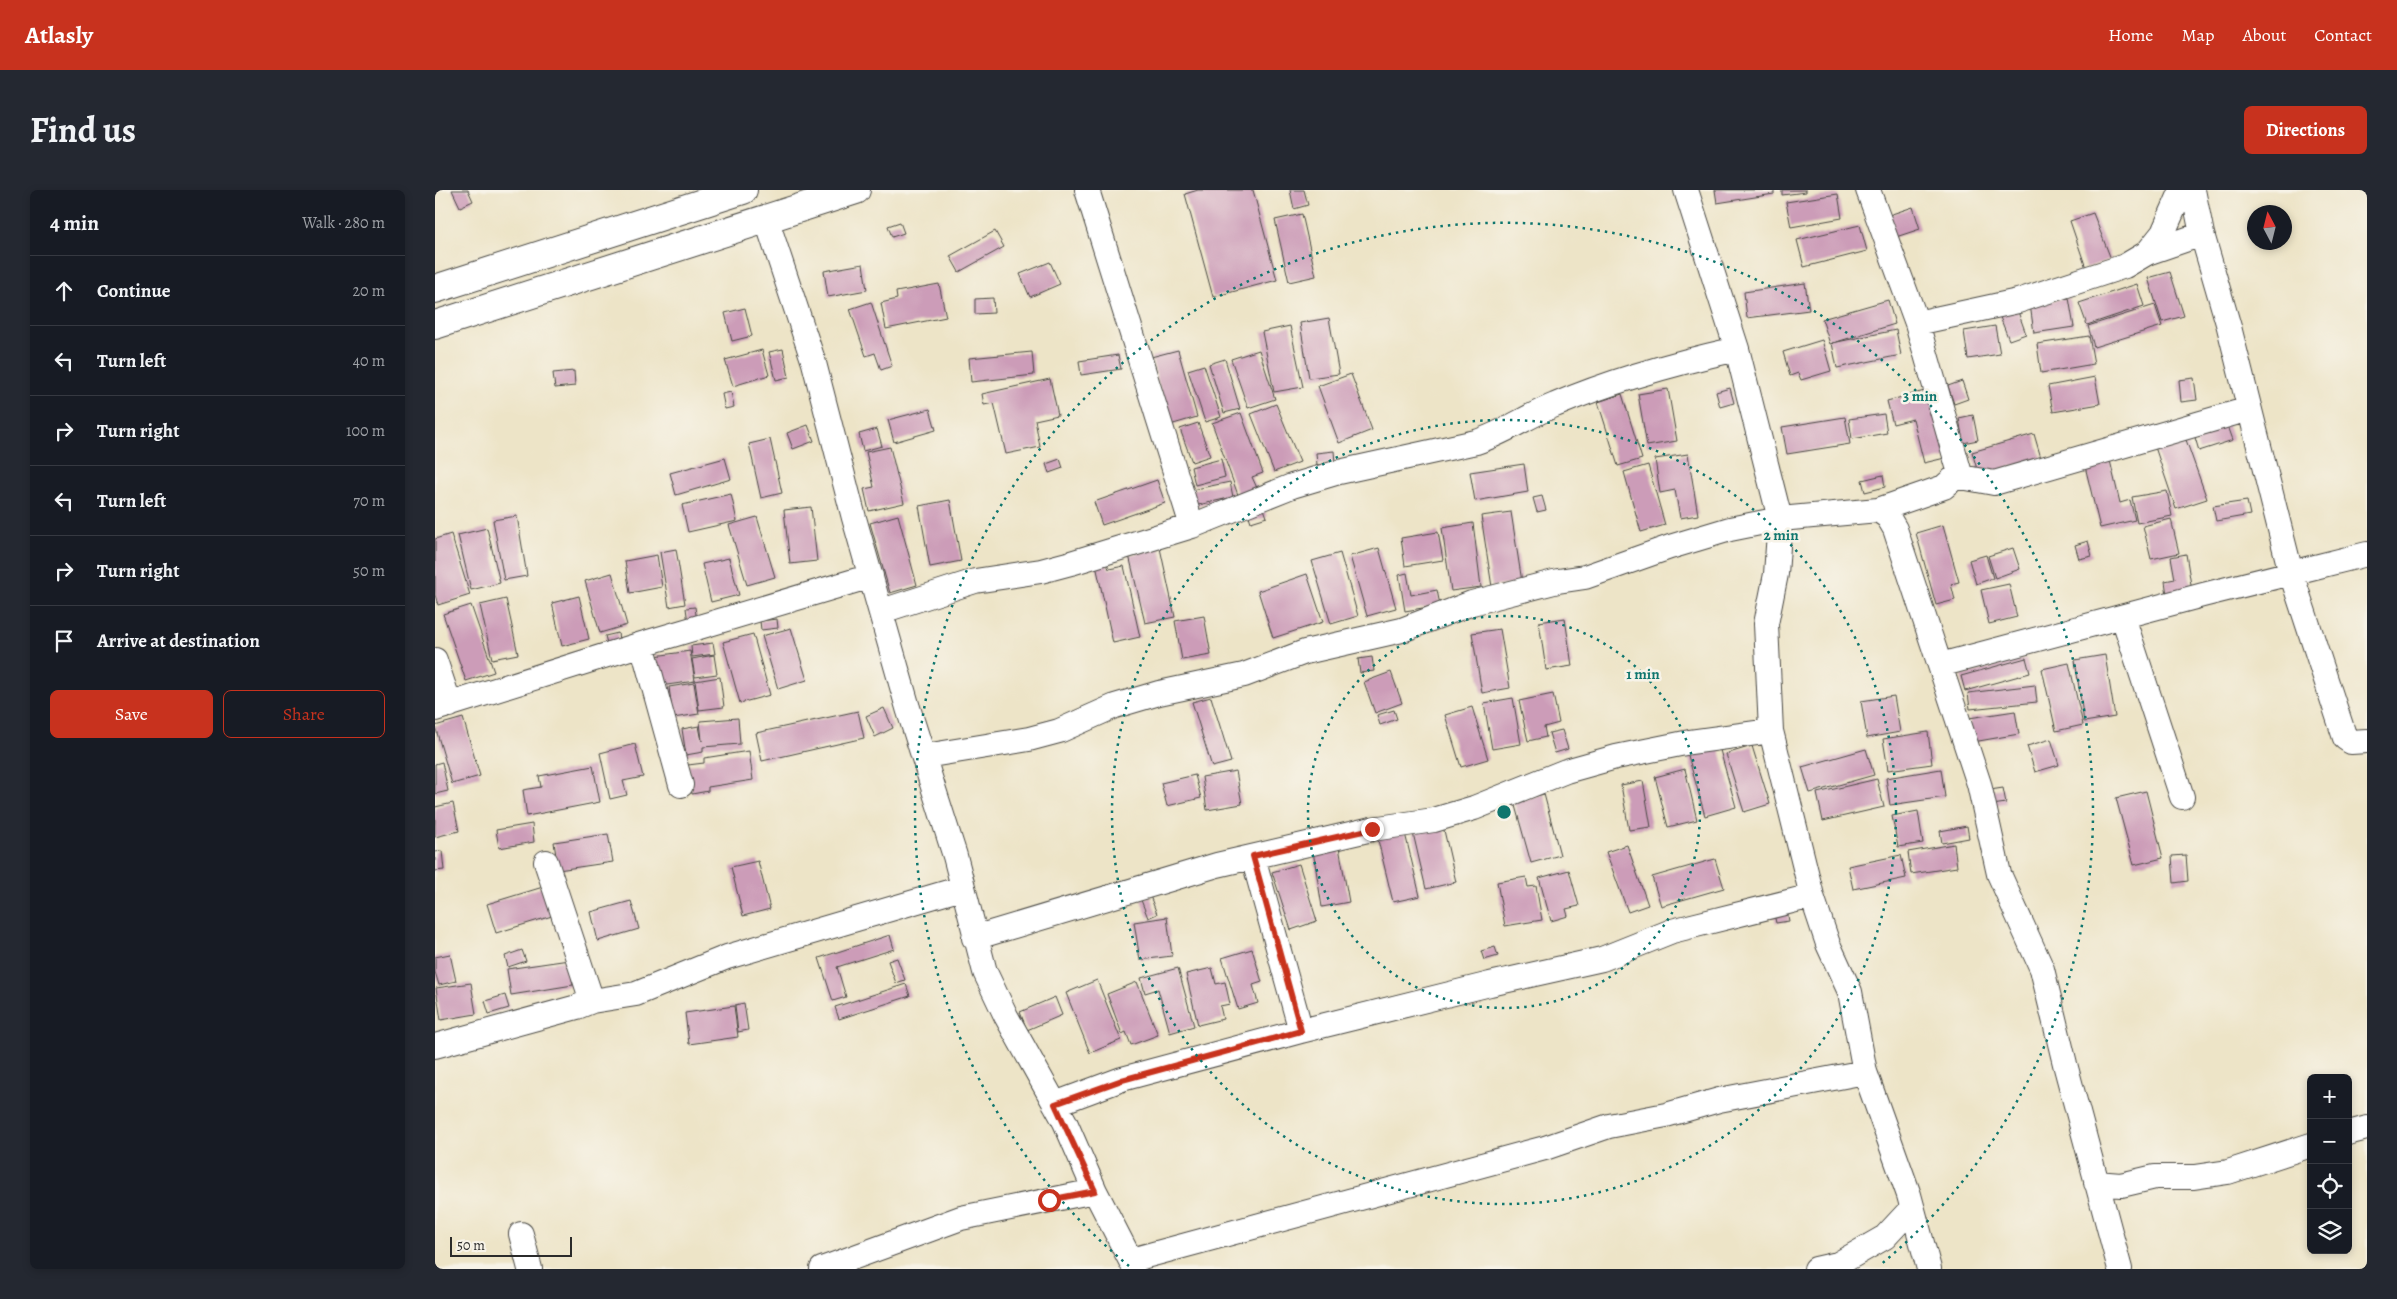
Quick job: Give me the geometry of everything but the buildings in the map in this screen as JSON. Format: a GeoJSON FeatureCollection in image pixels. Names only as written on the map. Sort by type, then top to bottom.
{"type":"FeatureCollection","features":[{"type":"Feature","properties":{"kind":"main road"},"geometry":{"type":"LineString","coordinates":[[435,289],[743,190]]}},
{"type":"Feature","properties":{"kind":"main road"},"geometry":{"type":"LineString","coordinates":[[435,325],[856,190]]}},
{"type":"Feature","properties":{"kind":"street"},"geometry":{"type":"LineString","coordinates":[[1087,190],[1192,526]]}},
{"type":"Feature","properties":{"kind":"street"},"geometry":{"type":"LineString","coordinates":[[1686,190],[1737,349],[1780,519],[1776,574],[1766,624],[1771,731],[1812,896],[1828,944],[1850,992],[1865,1072],[1912,1208],[1929,1269]]}},
{"type":"Feature","properties":{"kind":"street"},"geometry":{"type":"LineString","coordinates":[[1868,190],[1917,323],[1961,477]]}},
{"type":"Feature","properties":{"kind":"street"},"geometry":{"type":"LineString","coordinates":[[2147,253],[2163,233],[2182,190]]}},
{"type":"Feature","properties":{"kind":"street"},"geometry":{"type":"LineString","coordinates":[[2193,190],[2202,234],[2229,326],[2291,573],[2345,738],[2351,742],[2367,741]]}},
{"type":"Feature","properties":{"kind":"street"},"geometry":{"type":"LineString","coordinates":[[766,218],[814,363],[908,708],[925,756],[985,972],[1005,1016],[1055,1104],[1095,1191],[1133,1264],[1545,1148],[1609,1126],[1666,1115],[1719,1100],[1865,1072]]}},
{"type":"Feature","properties":{"kind":"street"},"geometry":{"type":"LineString","coordinates":[[1917,323],[2018,301],[2125,266],[2147,253],[2202,234]]}},
{"type":"Feature","properties":{"kind":"street"},"geometry":{"type":"LineString","coordinates":[[882,611],[975,581],[1041,571],[1071,563],[1192,526],[1292,486],[1329,475],[1496,436],[1554,405],[1570,399],[1681,362],[1737,349]]}},
{"type":"Feature","properties":{"kind":"street"},"geometry":{"type":"LineString","coordinates":[[925,756],[1029,739],[1059,731],[1099,712],[1132,701],[1244,675],[1305,652],[1402,630],[1472,603],[1558,581],[1585,577],[1686,541],[1780,519],[1878,510],[1944,487],[1953,479],[1961,477],[1994,482],[2249,409]]}},
{"type":"Feature","properties":{"kind":"street"},"geometry":{"type":"LineString","coordinates":[[1878,510],[1888,517],[1895,529],[1979,784],[1999,874],[2043,969],[2096,1183],[2120,1269]]}},
{"type":"Feature","properties":{"kind":"street"},"geometry":{"type":"LineString","coordinates":[[1939,665],[2367,554]]}},
{"type":"Feature","properties":{"kind":"street"},"geometry":{"type":"LineString","coordinates":[[435,660],[443,707],[642,644],[871,576]]}},
{"type":"Feature","properties":{"kind":"street"},"geometry":{"type":"LineString","coordinates":[[2123,617],[2182,797]]}},
{"type":"Feature","properties":{"kind":"street"},"geometry":{"type":"LineString","coordinates":[[642,644],[681,786]]}},
{"type":"Feature","properties":{"kind":"street"},"geometry":{"type":"LineString","coordinates":[[974,938],[1217,865],[1372,829],[1434,820],[1474,808],[1566,771],[1616,757],[1690,742],[1771,731]]}},
{"type":"Feature","properties":{"kind":"street"},"geometry":{"type":"LineString","coordinates":[[1253,856],[1301,1031]]}},
{"type":"Feature","properties":{"kind":"street"},"geometry":{"type":"LineString","coordinates":[[546,862],[592,1001]]}},
{"type":"Feature","properties":{"kind":"street"},"geometry":{"type":"LineString","coordinates":[[435,1046],[577,1007],[592,1001],[637,994],[727,958],[962,888]]}},
{"type":"Feature","properties":{"kind":"street"},"geometry":{"type":"LineString","coordinates":[[1055,1104],[1122,1080],[1301,1031],[1490,984],[1602,959],[1672,930],[1812,896]]}},
{"type":"Feature","properties":{"kind":"street"},"geometry":{"type":"LineString","coordinates":[[2352,1133],[2367,1128]]}},
{"type":"Feature","properties":{"kind":"street"},"geometry":{"type":"LineString","coordinates":[[2096,1183],[2121,1185],[2155,1177],[2194,1177],[2228,1172],[2307,1146]]}},
{"type":"Feature","properties":{"kind":"street"},"geometry":{"type":"LineString","coordinates":[[822,1269],[961,1218],[1095,1191]]}},
{"type":"Feature","properties":{"kind":"street"},"geometry":{"type":"LineString","coordinates":[[1816,1269],[1838,1264],[1885,1237],[1912,1208]]}},
{"type":"Feature","properties":{"kind":"street"},"geometry":{"type":"LineString","coordinates":[[521,1234],[530,1269]]}},
{"type":"Feature","properties":{"kind":"route"},"geometry":{"type":"LineString","coordinates":[[1049,1200],[1095,1191],[1065,1122],[1055,1104],[1122,1080],[1301,1031],[1253,856],[1372,829]]}}]}
